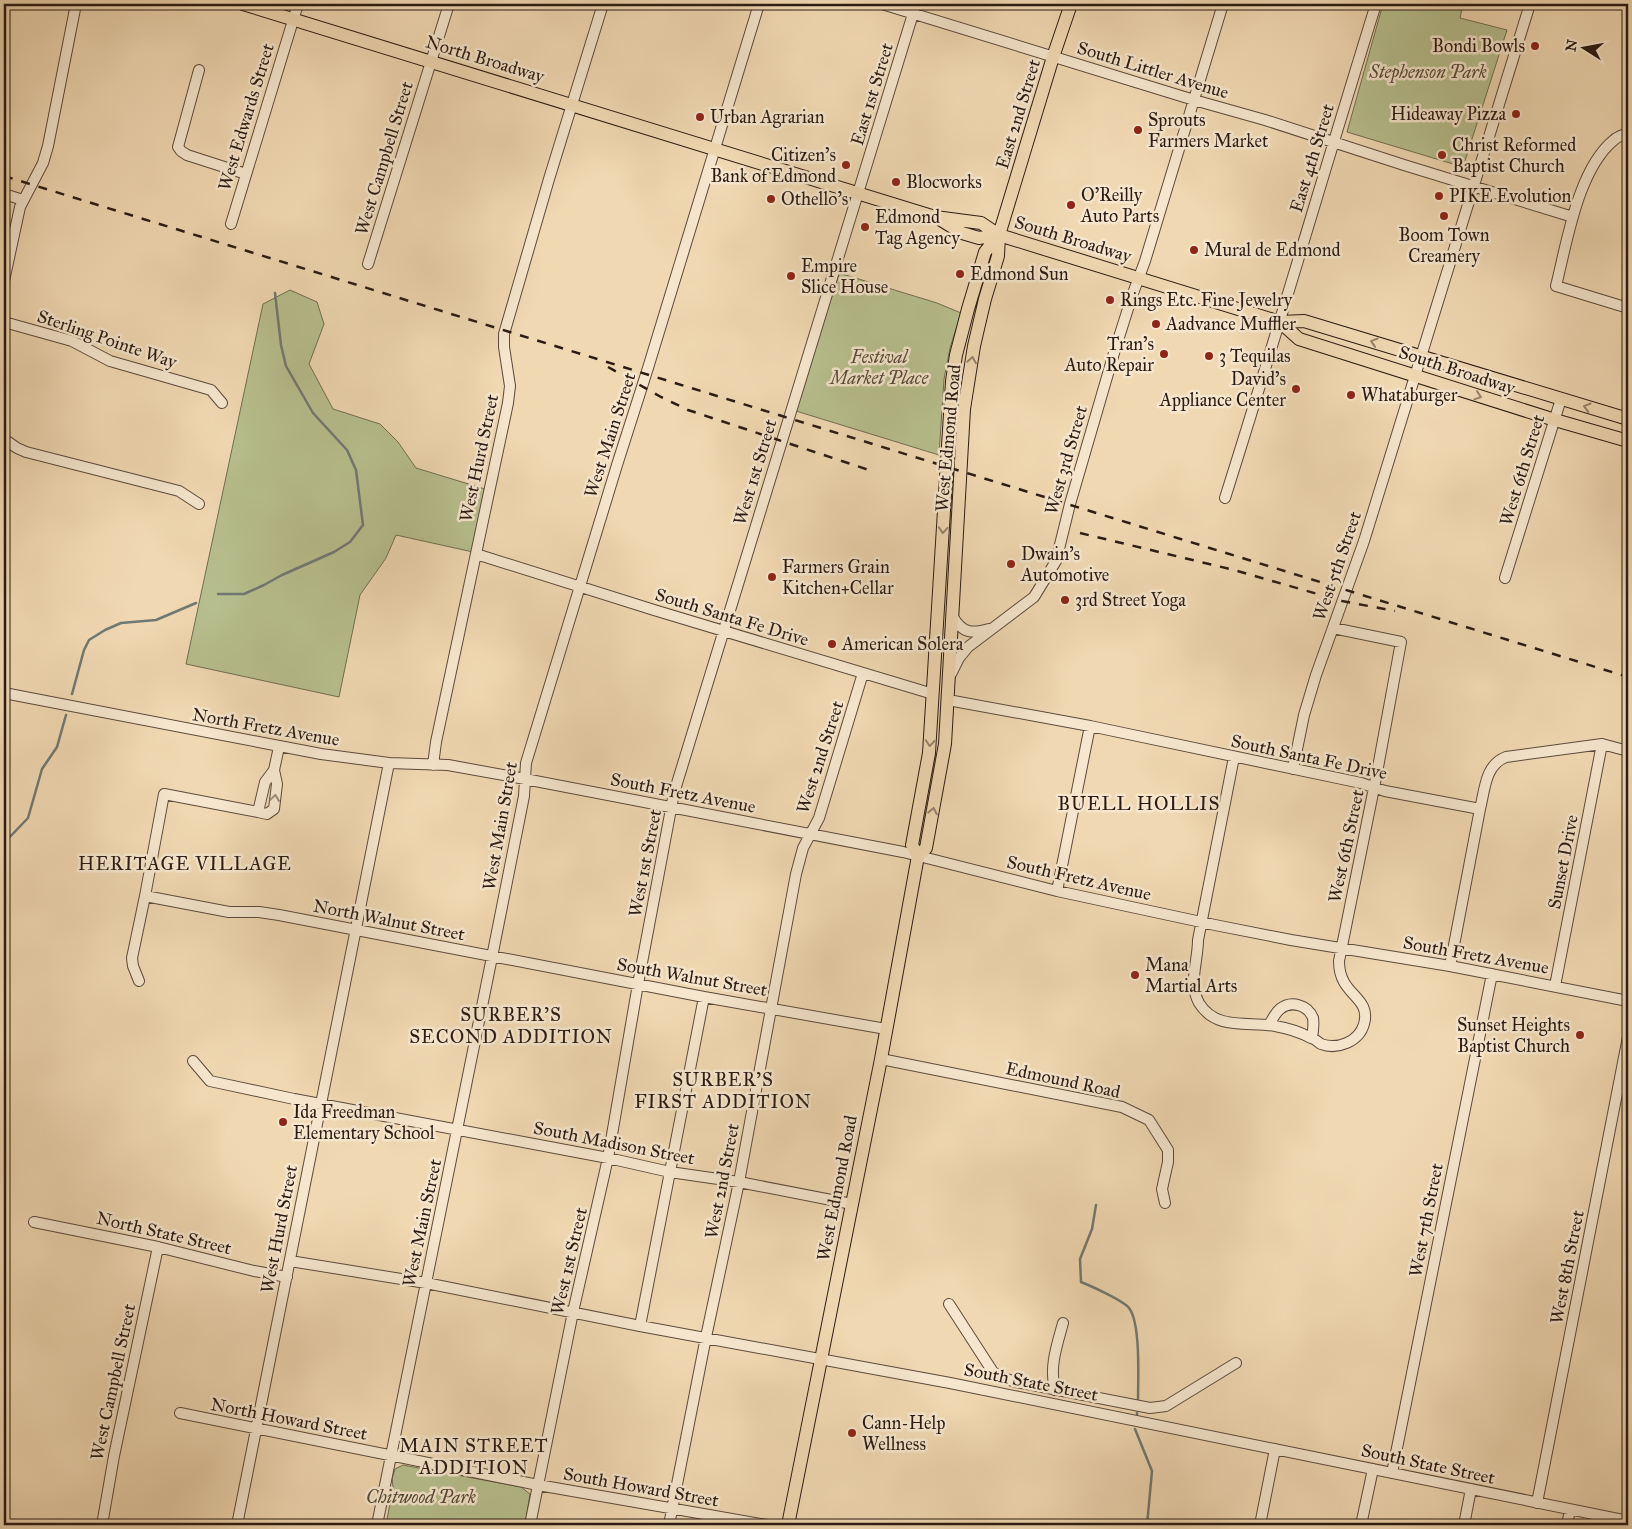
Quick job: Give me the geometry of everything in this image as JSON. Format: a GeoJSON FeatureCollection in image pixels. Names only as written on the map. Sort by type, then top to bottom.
{"type":"FeatureCollection","features":[{"type":"Feature","properties":{"kind":"main road","name":"North Broadway"},"geometry":{"type":"LineString","coordinates":[[243,4],[716,149]]}},
{"type":"Feature","properties":{"kind":"main road","name":"East 2nd Street"},"geometry":{"type":"LineString","coordinates":[[999,235],[1071,4]]}},
{"type":"Feature","properties":{"kind":"main road","name":"South Broadway"},"geometry":{"type":"LineString","coordinates":[[716,149],[935,217],[981,223],[999,235],[1280,322],[1304,321],[1628,419]]}},
{"type":"Feature","properties":{"kind":"main road","name":"West Edmond Road"},"geometry":{"type":"LineString","coordinates":[[788,1525],[881,1060],[918,856],[926,848],[945,744],[964,409],[974,346],[998,256],[999,235]]}},
{"type":"Feature","properties":{"kind":"main road","name":"West Edmond Road"},"geometry":{"type":"LineString","coordinates":[[918,856],[912,845],[929,753],[952,381],[956,355],[968,308],[985,252],[999,235]]}},
{"type":"Feature","properties":{"kind":"main road","name":"South Broadway"},"geometry":{"type":"LineString","coordinates":[[1280,322],[1299,339],[1555,420],[1628,441]]}},
{"type":"Feature","properties":{"kind":"street"},"geometry":{"type":"LineString","coordinates":[[4,281],[17,217],[23,200],[43,163],[48,146],[76,4]]}},
{"type":"Feature","properties":{"kind":"street","name":"West Edwards Street"},"geometry":{"type":"LineString","coordinates":[[231,224],[298,4]]}},
{"type":"Feature","properties":{"kind":"street","name":"West Campbell Street"},"geometry":{"type":"LineString","coordinates":[[368,264],[449,4]]}},
{"type":"Feature","properties":{"kind":"street","name":"West Hurd Street"},"geometry":{"type":"LineString","coordinates":[[433,765],[436,742],[508,403],[510,386],[504,334],[527,252],[603,4]]}},
{"type":"Feature","properties":{"kind":"street","name":"West Main Street"},"geometry":{"type":"LineString","coordinates":[[377,1525],[524,796],[526,763],[759,4]]}},
{"type":"Feature","properties":{"kind":"street","name":"South Littler Avenue"},"geometry":{"type":"LineString","coordinates":[[882,4],[915,8],[1053,57],[1265,120],[1573,217]]}},
{"type":"Feature","properties":{"kind":"street","name":"West 3rd Street"},"geometry":{"type":"LineString","coordinates":[[949,681],[953,668],[968,647],[1034,597],[1056,561],[1070,504],[1114,353],[1147,255],[1223,4]]}},
{"type":"Feature","properties":{"kind":"street","name":"East 4th Street"},"geometry":{"type":"LineString","coordinates":[[1225,498],[1376,4]]}},
{"type":"Feature","properties":{"kind":"street","name":"West 5th Street"},"geometry":{"type":"LineString","coordinates":[[1294,769],[1306,708],[1364,541],[1530,4]]}},
{"type":"Feature","properties":{"kind":"street","name":"East 1st Street"},"geometry":{"type":"LineString","coordinates":[[858,193],[915,8]]}},
{"type":"Feature","properties":{"kind":"street"},"geometry":{"type":"LineString","coordinates":[[199,70],[178,147],[188,155],[246,174]]}},
{"type":"Feature","properties":{"kind":"street"},"geometry":{"type":"LineString","coordinates":[[1628,133],[1616,138],[1602,152],[1587,176],[1573,217],[1556,286],[1628,308]]}},
{"type":"Feature","properties":{"kind":"street","name":"West 1st Street"},"geometry":{"type":"LineString","coordinates":[[530,1525],[608,1158],[638,984],[674,794],[858,193]]}},
{"type":"Feature","properties":{"kind":"street"},"geometry":{"type":"LineString","coordinates":[[4,194],[23,200]]}},
{"type":"Feature","properties":{"kind":"street","name":"Sterling Pointe Way"},"geometry":{"type":"LineString","coordinates":[[4,322],[72,341],[110,362],[211,390],[222,403]]}},
{"type":"Feature","properties":{"kind":"street","name":"West 6th Street"},"geometry":{"type":"LineString","coordinates":[[1505,578],[1561,400]]}},
{"type":"Feature","properties":{"kind":"street"},"geometry":{"type":"LineString","coordinates":[[4,439],[26,452],[179,491],[199,504]]}},
{"type":"Feature","properties":{"kind":"street","name":"South Santa Fe Drive"},"geometry":{"type":"LineString","coordinates":[[476,554],[723,632],[933,694]]}},
{"type":"Feature","properties":{"kind":"street"},"geometry":{"type":"LineString","coordinates":[[953,618],[963,630],[981,632],[992,628]]}},
{"type":"Feature","properties":{"kind":"street","name":"West 6th Street"},"geometry":{"type":"LineString","coordinates":[[1202,922],[1193,982],[1194,993],[1200,1004],[1214,1019],[1223,1022],[1269,1025],[1295,1031],[1312,1038],[1320,1044],[1329,1046],[1345,1044],[1358,1036],[1364,1024],[1365,1014],[1362,1003],[1345,984],[1339,971],[1341,948],[1401,642],[1333,628]]}},
{"type":"Feature","properties":{"kind":"street","name":"West 2nd Street"},"geometry":{"type":"LineString","coordinates":[[669,1525],[739,1182],[796,874],[803,848],[819,818],[863,674]]}},
{"type":"Feature","properties":{"kind":"street","name":"North Fretz Avenue"},"geometry":{"type":"LineString","coordinates":[[4,693],[321,754],[389,763],[458,767],[525,779]]}},
{"type":"Feature","properties":{"kind":"street","name":"South Santa Fe Drive"},"geometry":{"type":"LineString","coordinates":[[948,700],[1090,726],[1294,769],[1385,791],[1480,809]]}},
{"type":"Feature","properties":{"kind":"street"},"geometry":{"type":"LineString","coordinates":[[1057,891],[1090,726]]}},
{"type":"Feature","properties":{"kind":"street"},"geometry":{"type":"LineString","coordinates":[[1450,966],[1480,809],[1493,764],[1514,755],[1602,744],[1628,751]]}},
{"type":"Feature","properties":{"kind":"street","name":"Sunset Drive"},"geometry":{"type":"LineString","coordinates":[[1555,986],[1602,744]]}},
{"type":"Feature","properties":{"kind":"street"},"geometry":{"type":"LineString","coordinates":[[139,981],[132,958],[164,794],[258,812],[265,782],[274,770],[279,747]]}},
{"type":"Feature","properties":{"kind":"street"},"geometry":{"type":"LineString","coordinates":[[1202,922],[1234,757]]}},
{"type":"Feature","properties":{"kind":"street","name":"West Hurd Street"},"geometry":{"type":"LineString","coordinates":[[236,1525],[389,763]]}},
{"type":"Feature","properties":{"kind":"street","name":"South Fretz Avenue"},"geometry":{"type":"LineString","coordinates":[[525,779],[918,856],[1057,891],[1291,940],[1450,966],[1628,1001]]}},
{"type":"Feature","properties":{"kind":"street","name":"North Walnut Street"},"geometry":{"type":"LineString","coordinates":[[145,896],[229,912],[259,912],[279,915],[492,957]]}},
{"type":"Feature","properties":{"kind":"street","name":"South Walnut Street"},"geometry":{"type":"LineString","coordinates":[[492,957],[886,1029]]}},
{"type":"Feature","properties":{"kind":"street","name":"West 7th Street"},"geometry":{"type":"LineString","coordinates":[[1392,1473],[1492,974]]}},
{"type":"Feature","properties":{"kind":"street"},"geometry":{"type":"LineString","coordinates":[[640,1326],[704,997]]}},
{"type":"Feature","properties":{"kind":"street"},"geometry":{"type":"LineString","coordinates":[[1269,1025],[1280,1009],[1292,1004],[1298,1005],[1310,1012],[1313,1020],[1312,1038]]}},
{"type":"Feature","properties":{"kind":"street","name":"West 8th Street"},"geometry":{"type":"LineString","coordinates":[[1537,1504],[1628,1037]]}},
{"type":"Feature","properties":{"kind":"street","name":"Edmound Road"},"geometry":{"type":"LineString","coordinates":[[881,1060],[1122,1108],[1149,1120],[1168,1150],[1168,1162],[1162,1188],[1165,1203]]}},
{"type":"Feature","properties":{"kind":"street","name":"South Madison Street"},"geometry":{"type":"LineString","coordinates":[[193,1061],[210,1081],[320,1104],[608,1158],[670,1172],[739,1182],[852,1204]]}},
{"type":"Feature","properties":{"kind":"street","name":"North State Street"},"geometry":{"type":"LineString","coordinates":[[34,1222],[158,1247],[254,1271],[287,1277]]}},
{"type":"Feature","properties":{"kind":"street","name":"West Campbell Street"},"geometry":{"type":"LineString","coordinates":[[102,1525],[114,1456],[158,1247]]}},
{"type":"Feature","properties":{"kind":"street"},"geometry":{"type":"LineString","coordinates":[[290,1261],[426,1283]]}},
{"type":"Feature","properties":{"kind":"street","name":"South State Street"},"geometry":{"type":"LineString","coordinates":[[426,1283],[640,1326],[1108,1414],[1537,1504],[1628,1521]]}},
{"type":"Feature","properties":{"kind":"street"},"geometry":{"type":"LineString","coordinates":[[949,1304],[992,1372],[1000,1377],[1016,1382],[1150,1408],[1166,1406],[1236,1363]]}},
{"type":"Feature","properties":{"kind":"street"},"geometry":{"type":"LineString","coordinates":[[1055,1390],[1051,1376],[1063,1323]]}},
{"type":"Feature","properties":{"kind":"street"},"geometry":{"type":"LineString","coordinates":[[1108,1400],[1108,1414]]}},
{"type":"Feature","properties":{"kind":"street","name":"North Howard Street"},"geometry":{"type":"LineString","coordinates":[[180,1413],[391,1456]]}},
{"type":"Feature","properties":{"kind":"street"},"geometry":{"type":"LineString","coordinates":[[1260,1525],[1275,1449]]}},
{"type":"Feature","properties":{"kind":"street","name":"South Howard Street"},"geometry":{"type":"LineString","coordinates":[[391,1456],[538,1485],[767,1525]]}},
{"type":"Feature","properties":{"kind":"street"},"geometry":{"type":"LineString","coordinates":[[1361,1525],[1372,1469]]}},
{"type":"Feature","properties":{"kind":"street"},"geometry":{"type":"LineString","coordinates":[[1464,1525],[1471,1489]]}},
{"type":"Feature","properties":{"kind":"street"},"geometry":{"type":"LineString","coordinates":[[1567,1525],[1570,1510]]}},
{"type":"Feature","properties":{"kind":"green space","name":"Stephenson Park"},"geometry":{"type":"Polygon","coordinates":[[[1383,4],[1463,4],[1460,18],[1507,30],[1463,167],[1347,132],[1383,4]]]}},
{"type":"Feature","properties":{"kind":"green space","name":"Festival Market Place"},"geometry":{"type":"Polygon","coordinates":[[[839,273],[937,303],[961,313],[950,348],[944,379],[939,455],[796,411],[839,273]]]}},
{"type":"Feature","properties":{"kind":"green space"},"geometry":{"type":"Polygon","coordinates":[[[290,290],[317,302],[324,324],[309,364],[333,409],[380,424],[398,442],[416,468],[485,489],[473,552],[396,535],[386,558],[360,595],[339,697],[186,664],[263,304],[290,290]]]}},
{"type":"Feature","properties":{"kind":"green space","name":"Chitwood Park"},"geometry":{"type":"Polygon","coordinates":[[[403,1465],[521,1487],[530,1494],[525,1525],[386,1525],[393,1487],[392,1479],[395,1469],[403,1465]]]}},
{"type":"Feature","properties":{"kind":"waterway"},"geometry":{"type":"LineString","coordinates":[[218,594],[244,594],[334,552],[350,542],[363,525],[356,470],[347,450],[313,413],[286,366],[281,345],[275,293]]}},
{"type":"Feature","properties":{"kind":"waterway"},"geometry":{"type":"LineString","coordinates":[[72,694],[84,650],[89,640],[121,623],[156,620],[196,603]]}},
{"type":"Feature","properties":{"kind":"waterway"},"geometry":{"type":"LineString","coordinates":[[4,843],[28,818],[42,769],[57,747],[66,715]]}},
{"type":"Feature","properties":{"kind":"waterway"},"geometry":{"type":"LineString","coordinates":[[1096,1205],[1092,1229],[1080,1259],[1081,1282],[1126,1305],[1133,1315],[1138,1353],[1138,1401]]}},
{"type":"Feature","properties":{"kind":"waterway"},"geometry":{"type":"LineString","coordinates":[[1135,1429],[1152,1471],[1147,1525]]}},
{"type":"Feature","properties":{"kind":"railway"},"geometry":{"type":"LineString","coordinates":[[4,176],[1628,677]]}},
{"type":"Feature","properties":{"kind":"railway"},"geometry":{"type":"LineString","coordinates":[[608,367],[688,410],[872,471]]}},
{"type":"Feature","properties":{"kind":"railway"},"geometry":{"type":"LineString","coordinates":[[1080,533],[1234,570],[1342,601],[1395,611]]}},
{"type":"Feature","properties":{"kind":"place","name":"Bondi Bowls"},"geometry":{"type":"Point","coordinates":[1535,46]}},
{"type":"Feature","properties":{"kind":"place","name":"Hideaway Pizza"},"geometry":{"type":"Point","coordinates":[1516,114]}},
{"type":"Feature","properties":{"kind":"place","name":"Urban Agrarian"},"geometry":{"type":"Point","coordinates":[700,117]}},
{"type":"Feature","properties":{"kind":"place","name":"Sprouts Farmers Market"},"geometry":{"type":"Point","coordinates":[1138,130]}},
{"type":"Feature","properties":{"kind":"place","name":"Christ Reformed Baptist Church"},"geometry":{"type":"Point","coordinates":[1442,155]}},
{"type":"Feature","properties":{"kind":"place","name":"Citizen's Bank of Edmond"},"geometry":{"type":"Point","coordinates":[846,165]}},
{"type":"Feature","properties":{"kind":"place","name":"Blocworks"},"geometry":{"type":"Point","coordinates":[896,182]}},
{"type":"Feature","properties":{"kind":"place","name":"PIKE Evolution"},"geometry":{"type":"Point","coordinates":[1439,196]}},
{"type":"Feature","properties":{"kind":"place","name":"Othello's"},"geometry":{"type":"Point","coordinates":[771,199]}},
{"type":"Feature","properties":{"kind":"place","name":"O'Reilly Auto Parts"},"geometry":{"type":"Point","coordinates":[1071,205]}},
{"type":"Feature","properties":{"kind":"place","name":"Boom Town Creamery"},"geometry":{"type":"Point","coordinates":[1444,216]}},
{"type":"Feature","properties":{"kind":"place","name":"Edmond Tag Agency"},"geometry":{"type":"Point","coordinates":[865,227]}},
{"type":"Feature","properties":{"kind":"place","name":"Mural de Edmond"},"geometry":{"type":"Point","coordinates":[1194,250]}},
{"type":"Feature","properties":{"kind":"place","name":"Edmond Sun"},"geometry":{"type":"Point","coordinates":[960,274]}},
{"type":"Feature","properties":{"kind":"place","name":"Empire Slice House"},"geometry":{"type":"Point","coordinates":[791,276]}},
{"type":"Feature","properties":{"kind":"place","name":"Rings Etc. Fine Jewelry"},"geometry":{"type":"Point","coordinates":[1110,300]}},
{"type":"Feature","properties":{"kind":"place","name":"Aadvance Muffler"},"geometry":{"type":"Point","coordinates":[1156,324]}},
{"type":"Feature","properties":{"kind":"place","name":"Tran's Auto Repair"},"geometry":{"type":"Point","coordinates":[1164,354]}},
{"type":"Feature","properties":{"kind":"place","name":"3 Tequilas"},"geometry":{"type":"Point","coordinates":[1209,356]}},
{"type":"Feature","properties":{"kind":"place","name":"David's Appliance Center"},"geometry":{"type":"Point","coordinates":[1296,389]}},
{"type":"Feature","properties":{"kind":"place","name":"Whataburger"},"geometry":{"type":"Point","coordinates":[1351,395]}},
{"type":"Feature","properties":{"kind":"place","name":"Dwain's Automotive"},"geometry":{"type":"Point","coordinates":[1011,564]}},
{"type":"Feature","properties":{"kind":"place","name":"Farmers Grain Kitchen+Cellar"},"geometry":{"type":"Point","coordinates":[772,577]}},
{"type":"Feature","properties":{"kind":"place","name":"3rd Street Yoga"},"geometry":{"type":"Point","coordinates":[1065,600]}},
{"type":"Feature","properties":{"kind":"place","name":"American Solera"},"geometry":{"type":"Point","coordinates":[832,644]}},
{"type":"Feature","properties":{"kind":"place","name":"Mana Martial Arts"},"geometry":{"type":"Point","coordinates":[1135,975]}},
{"type":"Feature","properties":{"kind":"place","name":"Sunset Heights Baptist Church"},"geometry":{"type":"Point","coordinates":[1580,1035]}},
{"type":"Feature","properties":{"kind":"place","name":"Ida Freedman Elementary School"},"geometry":{"type":"Point","coordinates":[283,1122]}},
{"type":"Feature","properties":{"kind":"place","name":"Cann-Help Wellness"},"geometry":{"type":"Point","coordinates":[852,1433]}},
{"type":"Feature","properties":{"kind":"district","name":"BUELL HOLLIS"},"geometry":{"type":"Point","coordinates":[1139,803]}},
{"type":"Feature","properties":{"kind":"district","name":"HERITAGE VILLAGE"},"geometry":{"type":"Point","coordinates":[185,863]}},
{"type":"Feature","properties":{"kind":"district","name":"SURBER'S SECOND ADDITION"},"geometry":{"type":"Point","coordinates":[511,1025]}},
{"type":"Feature","properties":{"kind":"district","name":"SURBER'S FIRST ADDITION"},"geometry":{"type":"Point","coordinates":[723,1090]}},
{"type":"Feature","properties":{"kind":"district","name":"MAIN STREET ADDITION"},"geometry":{"type":"Point","coordinates":[474,1456]}}]}
